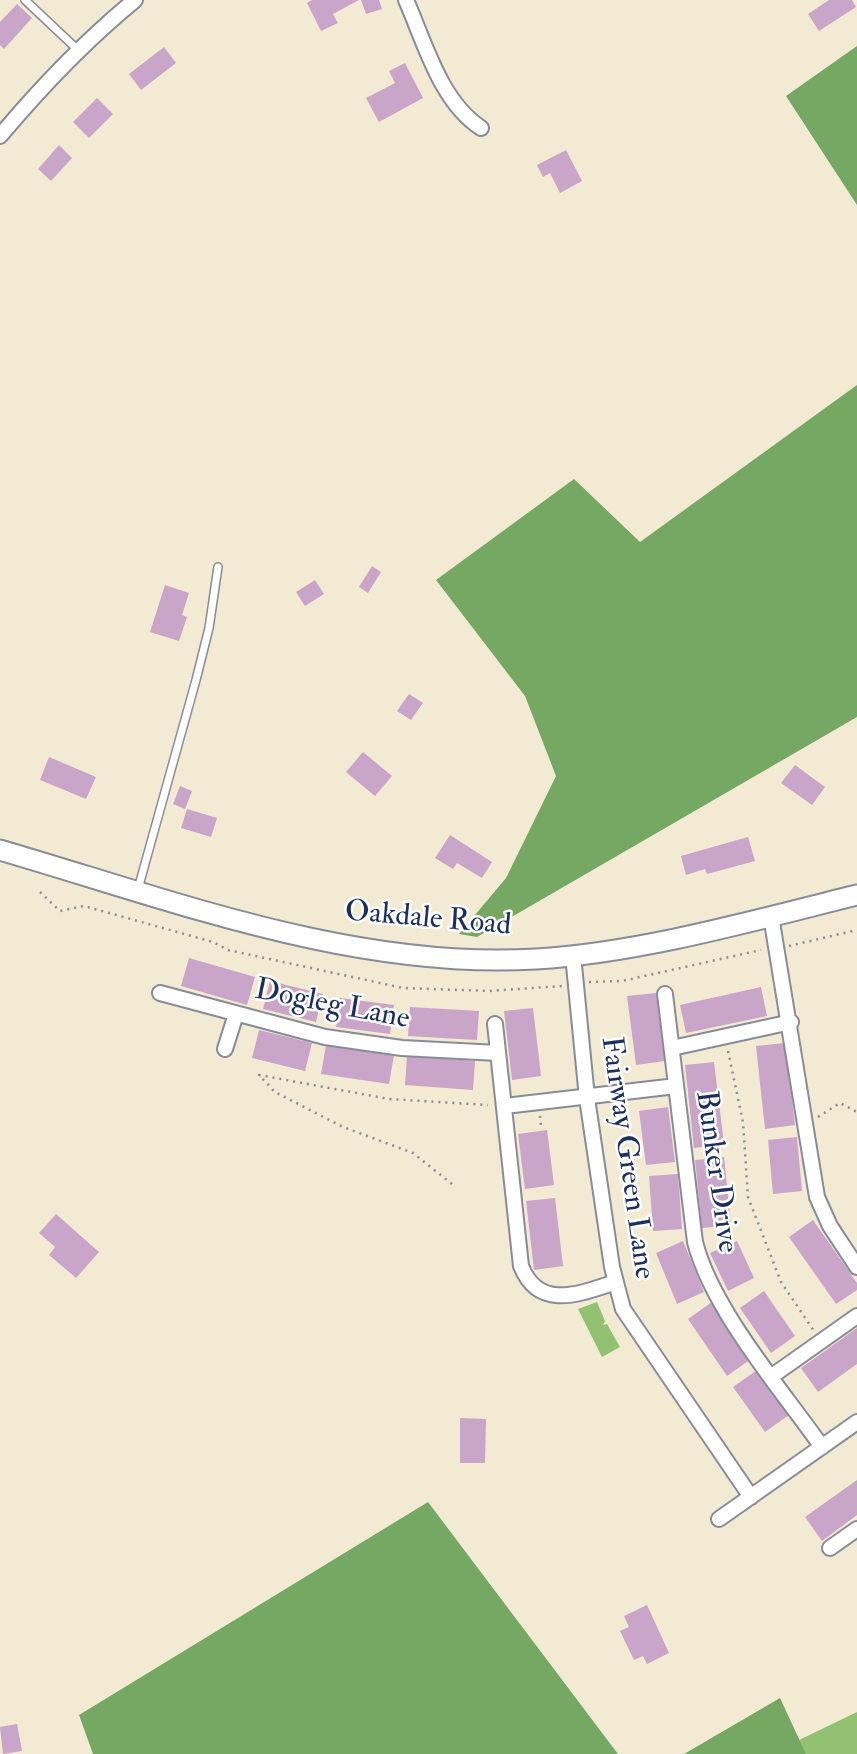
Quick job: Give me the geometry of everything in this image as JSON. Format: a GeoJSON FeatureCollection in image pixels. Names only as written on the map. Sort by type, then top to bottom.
{"type":"FeatureCollection","features":[{"type":"Feature","properties":{"kind":"main road","name":"Oakdale Road"},"geometry":{"type":"LineString","coordinates":[[0,850],[297,935],[356,946],[463,959],[536,959],[572,955],[670,939],[857,895]]}},
{"type":"Feature","properties":{"kind":"street"},"geometry":{"type":"LineString","coordinates":[[0,136],[78,50],[135,0]]}},
{"type":"Feature","properties":{"kind":"street"},"geometry":{"type":"LineString","coordinates":[[406,0],[453,101],[465,117],[481,128]]}},
{"type":"Feature","properties":{"kind":"street"},"geometry":{"type":"LineString","coordinates":[[771,916],[791,1023],[817,1197],[830,1226],[857,1267]]}},
{"type":"Feature","properties":{"kind":"street","name":"Fairway Green Lane"},"geometry":{"type":"LineString","coordinates":[[572,955],[587,1098],[616,1282],[623,1309],[751,1497]]}},
{"type":"Feature","properties":{"kind":"street","name":"Dogleg Lane"},"geometry":{"type":"LineString","coordinates":[[160,993],[325,1037],[402,1048],[498,1053]]}},
{"type":"Feature","properties":{"kind":"street","name":"Bunker Drive"},"geometry":{"type":"LineString","coordinates":[[665,995],[695,1242],[702,1269],[717,1299],[822,1447]]}},
{"type":"Feature","properties":{"kind":"street"},"geometry":{"type":"LineString","coordinates":[[225,1049],[236,1014]]}},
{"type":"Feature","properties":{"kind":"street"},"geometry":{"type":"LineString","coordinates":[[672,1048],[791,1023]]}},
{"type":"Feature","properties":{"kind":"street"},"geometry":{"type":"LineString","coordinates":[[495,1024],[498,1106],[521,1266],[527,1281],[536,1291],[547,1295],[594,1289],[616,1282]]}},
{"type":"Feature","properties":{"kind":"street"},"geometry":{"type":"LineString","coordinates":[[498,1106],[676,1086]]}},
{"type":"Feature","properties":{"kind":"street"},"geometry":{"type":"LineString","coordinates":[[772,1376],[857,1316]]}},
{"type":"Feature","properties":{"kind":"street"},"geometry":{"type":"LineString","coordinates":[[719,1519],[856,1425]]}},
{"type":"Feature","properties":{"kind":"street"},"geometry":{"type":"LineString","coordinates":[[830,1548],[857,1529]]}},
{"type":"Feature","properties":{"kind":"lane"},"geometry":{"type":"LineString","coordinates":[[25,0],[78,50]]}},
{"type":"Feature","properties":{"kind":"lane"},"geometry":{"type":"LineString","coordinates":[[138,890],[200,667],[218,567]]}},
{"type":"Feature","properties":{"kind":"path"},"geometry":{"type":"LineString","coordinates":[[40,892],[60,911],[85,906],[213,942],[228,950],[403,988],[489,991],[565,985]]}},
{"type":"Feature","properties":{"kind":"path"},"geometry":{"type":"LineString","coordinates":[[588,982],[622,981],[857,930]]}},
{"type":"Feature","properties":{"kind":"path"},"geometry":{"type":"LineString","coordinates":[[727,1044],[743,1122],[748,1197],[781,1282],[817,1334]]}},
{"type":"Feature","properties":{"kind":"path"},"geometry":{"type":"LineString","coordinates":[[452,1184],[413,1153],[343,1127],[275,1093],[260,1075],[389,1099],[498,1106]]}},
{"type":"Feature","properties":{"kind":"path"},"geometry":{"type":"LineString","coordinates":[[816,1119],[840,1103],[857,1112]]}},
{"type":"Feature","properties":{"kind":"green space"},"geometry":{"type":"Polygon","coordinates":[[[857,46],[857,205],[786,96],[857,46]]]}},
{"type":"Feature","properties":{"kind":"green space"},"geometry":{"type":"Polygon","coordinates":[[[857,385],[857,717],[477,937],[459,934],[506,878],[556,776],[525,696],[436,580],[574,479],[640,542],[857,385]]]}},
{"type":"Feature","properties":{"kind":"green space"},"geometry":{"type":"Polygon","coordinates":[[[597,1302],[605,1321],[603,1325],[607,1324],[620,1347],[602,1357],[578,1309],[597,1302]]]}},
{"type":"Feature","properties":{"kind":"green space"},"geometry":{"type":"Polygon","coordinates":[[[428,1502],[618,1754],[93,1754],[79,1715],[428,1502]]]}},
{"type":"Feature","properties":{"kind":"green space"},"geometry":{"type":"Polygon","coordinates":[[[780,1698],[806,1754],[684,1754],[780,1698]]]}},
{"type":"Feature","properties":{"kind":"green space"},"geometry":{"type":"Polygon","coordinates":[[[857,1712],[857,1754],[806,1754],[799,1740],[857,1712]]]}},
{"type":"Feature","properties":{"kind":"building"},"geometry":{"type":"Polygon","coordinates":[[[312,0],[359,0],[333,14],[338,23],[321,31],[307,3],[312,0]]]}},
{"type":"Feature","properties":{"kind":"building"},"geometry":{"type":"Polygon","coordinates":[[[361,0],[379,0],[382,9],[366,14],[361,0]]]}},
{"type":"Feature","properties":{"kind":"building"},"geometry":{"type":"Polygon","coordinates":[[[829,0],[852,0],[856,7],[819,31],[808,14],[829,0]]]}},
{"type":"Feature","properties":{"kind":"building"},"geometry":{"type":"Polygon","coordinates":[[[17,4],[32,18],[4,49],[0,45],[0,22],[17,4]]]}},
{"type":"Feature","properties":{"kind":"building"},"geometry":{"type":"Polygon","coordinates":[[[164,47],[176,63],[141,90],[129,74],[164,47]]]}},
{"type":"Feature","properties":{"kind":"building"},"geometry":{"type":"Polygon","coordinates":[[[405,63],[423,98],[379,122],[366,98],[395,83],[389,71],[405,63]]]}},
{"type":"Feature","properties":{"kind":"building"},"geometry":{"type":"Polygon","coordinates":[[[97,98],[113,114],[89,138],[73,122],[97,98]]]}},
{"type":"Feature","properties":{"kind":"building"},"geometry":{"type":"Polygon","coordinates":[[[59,145],[72,158],[51,181],[38,169],[59,145]]]}},
{"type":"Feature","properties":{"kind":"building"},"geometry":{"type":"Polygon","coordinates":[[[566,150],[582,181],[560,193],[550,173],[543,177],[537,165],[566,150]]]}},
{"type":"Feature","properties":{"kind":"building"},"geometry":{"type":"Polygon","coordinates":[[[372,566],[381,572],[368,593],[359,587],[372,566]]]}},
{"type":"Feature","properties":{"kind":"building"},"geometry":{"type":"Polygon","coordinates":[[[315,580],[324,594],[305,606],[296,592],[315,580]]]}},
{"type":"Feature","properties":{"kind":"building"},"geometry":{"type":"Polygon","coordinates":[[[165,585],[189,593],[182,615],[187,617],[179,641],[150,632],[165,585]]]}},
{"type":"Feature","properties":{"kind":"building"},"geometry":{"type":"Polygon","coordinates":[[[409,694],[423,703],[411,720],[397,711],[409,694]]]}},
{"type":"Feature","properties":{"kind":"building"},"geometry":{"type":"Polygon","coordinates":[[[363,752],[392,776],[375,796],[346,772],[363,752]]]}},
{"type":"Feature","properties":{"kind":"building"},"geometry":{"type":"Polygon","coordinates":[[[49,757],[96,777],[86,799],[40,780],[49,757]]]}},
{"type":"Feature","properties":{"kind":"building"},"geometry":{"type":"Polygon","coordinates":[[[795,765],[825,787],[812,805],[781,783],[795,765]]]}},
{"type":"Feature","properties":{"kind":"building"},"geometry":{"type":"Polygon","coordinates":[[[180,786],[192,791],[185,809],[173,804],[180,786]]]}},
{"type":"Feature","properties":{"kind":"building"},"geometry":{"type":"Polygon","coordinates":[[[187,809],[217,818],[211,837],[181,828],[187,809]]]}},
{"type":"Feature","properties":{"kind":"building"},"geometry":{"type":"Polygon","coordinates":[[[450,835],[492,862],[482,878],[457,863],[453,869],[435,858],[450,835]]]}},
{"type":"Feature","properties":{"kind":"building"},"geometry":{"type":"Polygon","coordinates":[[[748,837],[755,861],[707,874],[705,869],[686,875],[681,856],[748,837]]]}},
{"type":"Feature","properties":{"kind":"building"},"geometry":{"type":"Polygon","coordinates":[[[189,958],[255,977],[247,1005],[181,986],[189,958]]]}},
{"type":"Feature","properties":{"kind":"building"},"geometry":{"type":"Polygon","coordinates":[[[270,981],[323,994],[316,1022],[263,1009],[270,981]]]}},
{"type":"Feature","properties":{"kind":"building"},"geometry":{"type":"Polygon","coordinates":[[[761,987],[767,1016],[686,1033],[680,1005],[761,987]]]}},
{"type":"Feature","properties":{"kind":"building"},"geometry":{"type":"Polygon","coordinates":[[[656,993],[665,1061],[636,1065],[627,996],[656,993]]]}},
{"type":"Feature","properties":{"kind":"building"},"geometry":{"type":"Polygon","coordinates":[[[340,998],[394,1005],[390,1034],[336,1027],[340,998]]]}},
{"type":"Feature","properties":{"kind":"building"},"geometry":{"type":"Polygon","coordinates":[[[410,1007],[479,1011],[477,1040],[408,1036],[410,1007]]]}},
{"type":"Feature","properties":{"kind":"building"},"geometry":{"type":"Polygon","coordinates":[[[533,1008],[541,1076],[512,1080],[504,1011],[533,1008]]]}},
{"type":"Feature","properties":{"kind":"building"},"geometry":{"type":"Polygon","coordinates":[[[259,1030],[312,1043],[305,1071],[252,1058],[259,1030]]]}},
{"type":"Feature","properties":{"kind":"building"},"geometry":{"type":"Polygon","coordinates":[[[785,1043],[795,1125],[765,1129],[756,1046],[785,1043]]]}},
{"type":"Feature","properties":{"kind":"building"},"geometry":{"type":"Polygon","coordinates":[[[326,1045],[394,1055],[389,1084],[321,1074],[326,1045]]]}},
{"type":"Feature","properties":{"kind":"building"},"geometry":{"type":"Polygon","coordinates":[[[407,1056],[475,1061],[473,1090],[405,1085],[407,1056]]]}},
{"type":"Feature","properties":{"kind":"building"},"geometry":{"type":"Polygon","coordinates":[[[714,1062],[724,1144],[694,1148],[685,1065],[714,1062]]]}},
{"type":"Feature","properties":{"kind":"building"},"geometry":{"type":"Polygon","coordinates":[[[668,1107],[675,1162],[646,1165],[639,1111],[668,1107]]]}},
{"type":"Feature","properties":{"kind":"building"},"geometry":{"type":"Polygon","coordinates":[[[547,1130],[554,1185],[525,1189],[518,1134],[547,1130]]]}},
{"type":"Feature","properties":{"kind":"building"},"geometry":{"type":"Polygon","coordinates":[[[797,1137],[802,1191],[773,1194],[768,1140],[797,1137]]]}},
{"type":"Feature","properties":{"kind":"building"},"geometry":{"type":"Polygon","coordinates":[[[724,1157],[731,1225],[702,1228],[695,1160],[724,1157]]]}},
{"type":"Feature","properties":{"kind":"building"},"geometry":{"type":"Polygon","coordinates":[[[678,1174],[682,1229],[653,1231],[649,1176],[678,1174]]]}},
{"type":"Feature","properties":{"kind":"building"},"geometry":{"type":"Polygon","coordinates":[[[555,1198],[563,1266],[534,1270],[526,1201],[555,1198]]]}},
{"type":"Feature","properties":{"kind":"building"},"geometry":{"type":"Polygon","coordinates":[[[56,1214],[99,1252],[76,1278],[49,1255],[55,1247],[39,1233],[56,1214]]]}},
{"type":"Feature","properties":{"kind":"building"},"geometry":{"type":"Polygon","coordinates":[[[813,1220],[857,1283],[857,1290],[836,1304],[789,1237],[813,1220]]]}},
{"type":"Feature","properties":{"kind":"building"},"geometry":{"type":"Polygon","coordinates":[[[683,1241],[704,1292],[677,1304],[656,1253],[683,1241]]]}},
{"type":"Feature","properties":{"kind":"building"},"geometry":{"type":"Polygon","coordinates":[[[737,1241],[754,1278],[728,1291],[710,1253],[737,1241]]]}},
{"type":"Feature","properties":{"kind":"building"},"geometry":{"type":"Polygon","coordinates":[[[764,1291],[795,1336],[771,1353],[740,1308],[764,1291]]]}},
{"type":"Feature","properties":{"kind":"building"},"geometry":{"type":"Polygon","coordinates":[[[712,1302],[751,1359],[727,1376],[688,1319],[712,1302]]]}},
{"type":"Feature","properties":{"kind":"building"},"geometry":{"type":"Polygon","coordinates":[[[857,1328],[857,1364],[818,1392],[801,1368],[857,1328]]]}},
{"type":"Feature","properties":{"kind":"building"},"geometry":{"type":"Polygon","coordinates":[[[757,1370],[789,1415],[765,1432],[733,1387],[757,1370]]]}},
{"type":"Feature","properties":{"kind":"building"},"geometry":{"type":"Polygon","coordinates":[[[460,1418],[486,1419],[485,1463],[460,1463],[460,1418]]]}},
{"type":"Feature","properties":{"kind":"building"},"geometry":{"type":"Polygon","coordinates":[[[857,1480],[857,1515],[822,1541],[805,1517],[857,1480]]]}},
{"type":"Feature","properties":{"kind":"building"},"geometry":{"type":"Polygon","coordinates":[[[647,1605],[669,1653],[647,1664],[643,1656],[634,1660],[620,1631],[629,1627],[624,1616],[647,1605]]]}},
{"type":"Feature","properties":{"kind":"building"},"geometry":{"type":"Polygon","coordinates":[[[17,1724],[22,1751],[3,1754],[0,1727],[17,1724]]]}}]}
